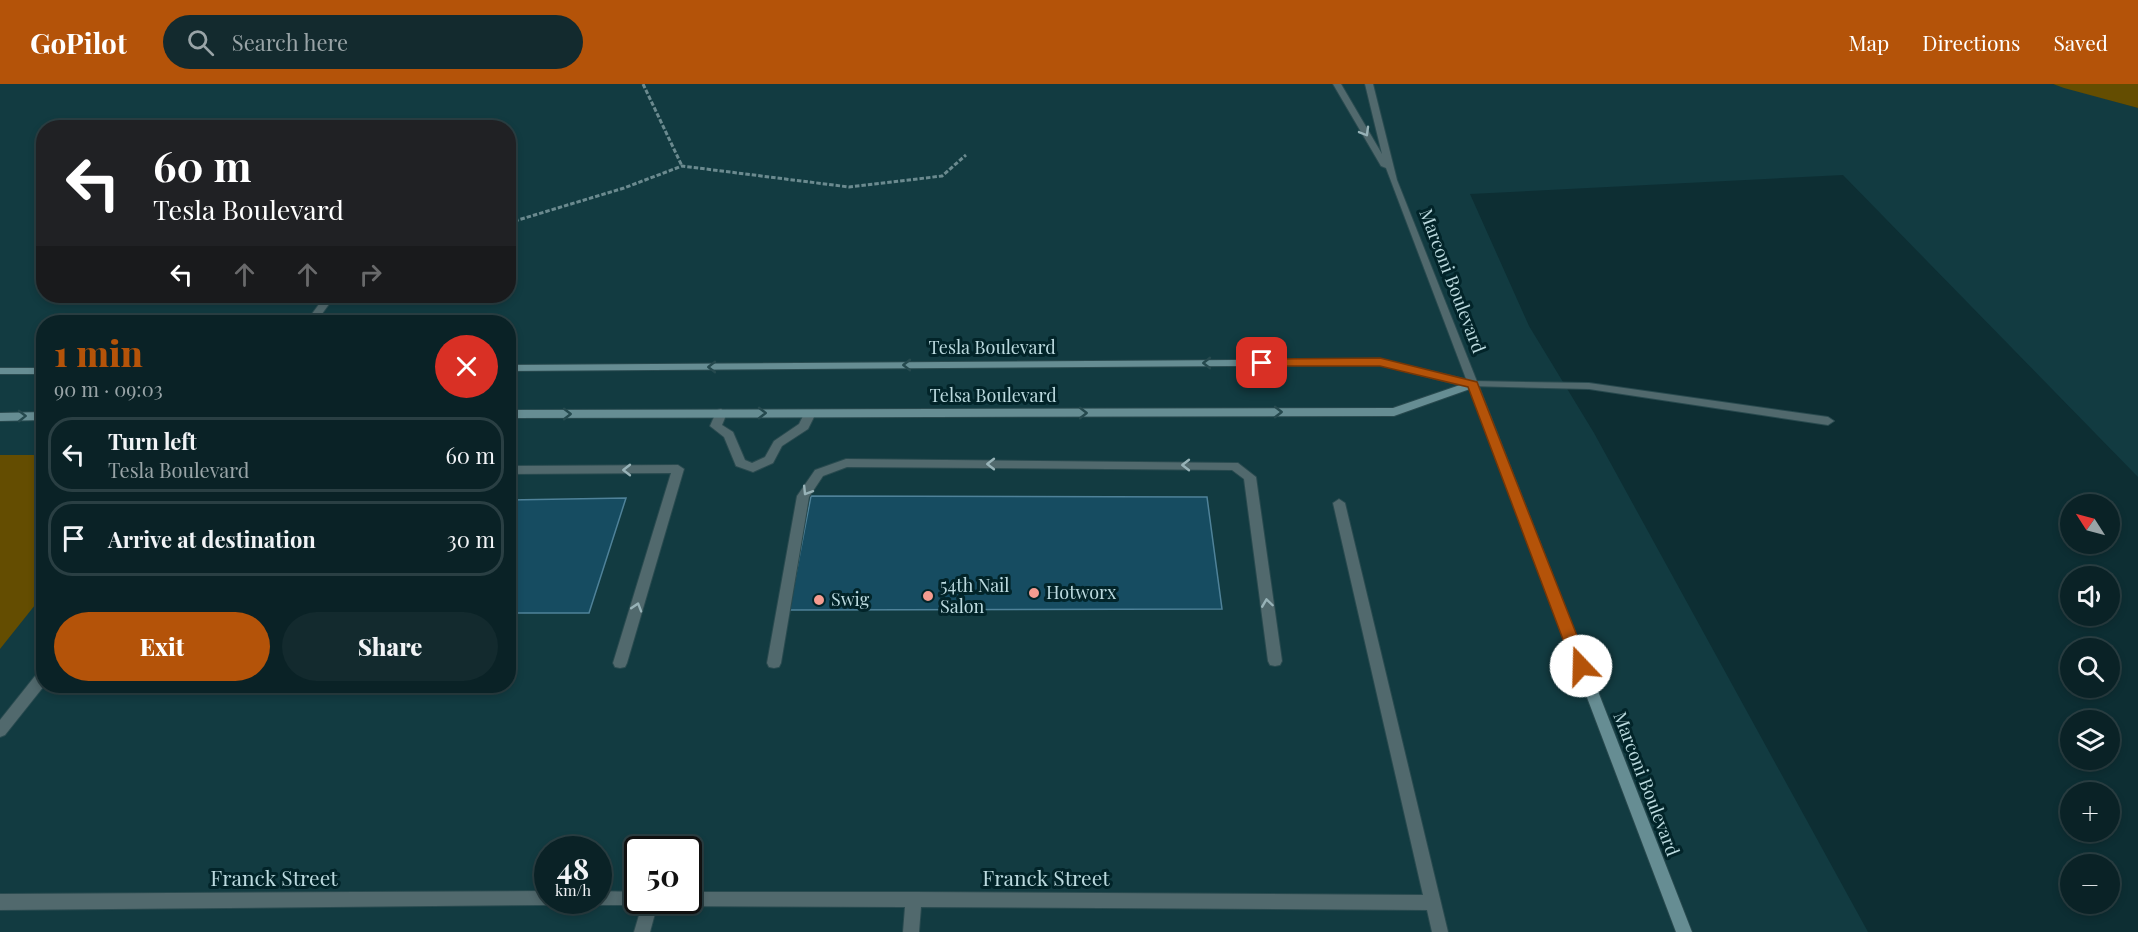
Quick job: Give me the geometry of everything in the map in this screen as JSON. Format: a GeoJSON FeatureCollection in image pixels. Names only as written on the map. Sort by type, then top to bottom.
{"type":"FeatureCollection","features":[{"type":"Feature","properties":{"kind":"main road","name":"Tesla Boulevard"},"geometry":{"type":"LineString","coordinates":[[516,368],[1380,362],[1473,384]]}},
{"type":"Feature","properties":{"kind":"main road"},"geometry":{"type":"LineString","coordinates":[[0,371],[36,371]]}},
{"type":"Feature","properties":{"kind":"main road","name":"Telsa Boulevard"},"geometry":{"type":"LineString","coordinates":[[516,414],[1394,412],[1473,384]]}},
{"type":"Feature","properties":{"kind":"main road","name":"Marconi Boulevard"},"geometry":{"type":"LineString","coordinates":[[1473,384],[1684,932]]}},
{"type":"Feature","properties":{"kind":"main road"},"geometry":{"type":"LineString","coordinates":[[0,417],[36,416]]}},
{"type":"Feature","properties":{"kind":"street","name":"Marconi Boulevard"},"geometry":{"type":"LineString","coordinates":[[1337,84],[1393,180]]}},
{"type":"Feature","properties":{"kind":"street","name":"Marconi Boulevard"},"geometry":{"type":"LineString","coordinates":[[1369,84],[1393,180],[1473,384]]}},
{"type":"Feature","properties":{"kind":"street"},"geometry":{"type":"LineString","coordinates":[[1473,384],[1589,386],[1828,421]]}},
{"type":"Feature","properties":{"kind":"street"},"geometry":{"type":"LineString","coordinates":[[721,413],[716,426],[729,435],[740,463],[753,468],[769,460],[778,444],[804,426],[810,413]]}},
{"type":"Feature","properties":{"kind":"street"},"geometry":{"type":"LineString","coordinates":[[774,663],[802,496],[819,473],[846,464],[1234,466],[1250,477],[1275,661]]}},
{"type":"Feature","properties":{"kind":"street"},"geometry":{"type":"LineString","coordinates":[[516,470],[678,470],[620,663]]}},
{"type":"Feature","properties":{"kind":"street"},"geometry":{"type":"LineString","coordinates":[[1340,503],[1440,932]]}},
{"type":"Feature","properties":{"kind":"street"},"geometry":{"type":"LineString","coordinates":[[0,731],[36,685]]}},
{"type":"Feature","properties":{"kind":"street","name":"Franck Street"},"geometry":{"type":"LineString","coordinates":[[0,902],[534,898]]}},
{"type":"Feature","properties":{"kind":"street"},"geometry":{"type":"LineString","coordinates":[[911,932],[914,899]]}},
{"type":"Feature","properties":{"kind":"street","name":"Franck Street"},"geometry":{"type":"LineString","coordinates":[[702,900],[1433,903]]}},
{"type":"Feature","properties":{"kind":"street"},"geometry":{"type":"LineString","coordinates":[[642,932],[647,914]]}},
{"type":"Feature","properties":{"kind":"path"},"geometry":{"type":"LineString","coordinates":[[643,84],[682,166]]}},
{"type":"Feature","properties":{"kind":"path"},"geometry":{"type":"LineString","coordinates":[[516,221],[624,188],[682,166],[849,187],[942,176],[966,155]]}},
{"type":"Feature","properties":{"kind":"shaded area"},"geometry":{"type":"Polygon","coordinates":[[[0,84],[2053,84],[2138,108],[2138,477],[1843,175],[1470,194],[1529,326],[1594,433],[1868,932],[0,932],[0,84]]]}},
{"type":"Feature","properties":{"kind":"shaded area"},"geometry":{"type":"Polygon","coordinates":[[[2053,84],[2138,84],[2138,108],[2064,88],[2053,84]]]}},
{"type":"Feature","properties":{"kind":"shaded area"},"geometry":{"type":"Polygon","coordinates":[[[0,455],[36,455],[36,604],[0,649],[0,455]]]}},
{"type":"Feature","properties":{"kind":"building"},"geometry":{"type":"Polygon","coordinates":[[[811,496],[1207,497],[1222,609],[789,610],[811,496]]]}},
{"type":"Feature","properties":{"kind":"building"},"geometry":{"type":"Polygon","coordinates":[[[626,498],[589,613],[516,613],[516,500],[626,498]]]}},
{"type":"Feature","properties":{"kind":"place","name":"Hotworx"},"geometry":{"type":"Point","coordinates":[1034,593]}},
{"type":"Feature","properties":{"kind":"place","name":"54th Nail Salon"},"geometry":{"type":"Point","coordinates":[928,596]}},
{"type":"Feature","properties":{"kind":"place","name":"Swig"},"geometry":{"type":"Point","coordinates":[819,600]}},
{"type":"Feature","properties":{"kind":"route"},"geometry":{"type":"LineString","coordinates":[[1262,363],[1380,362],[1473,384],[1581,666]]}}]}
